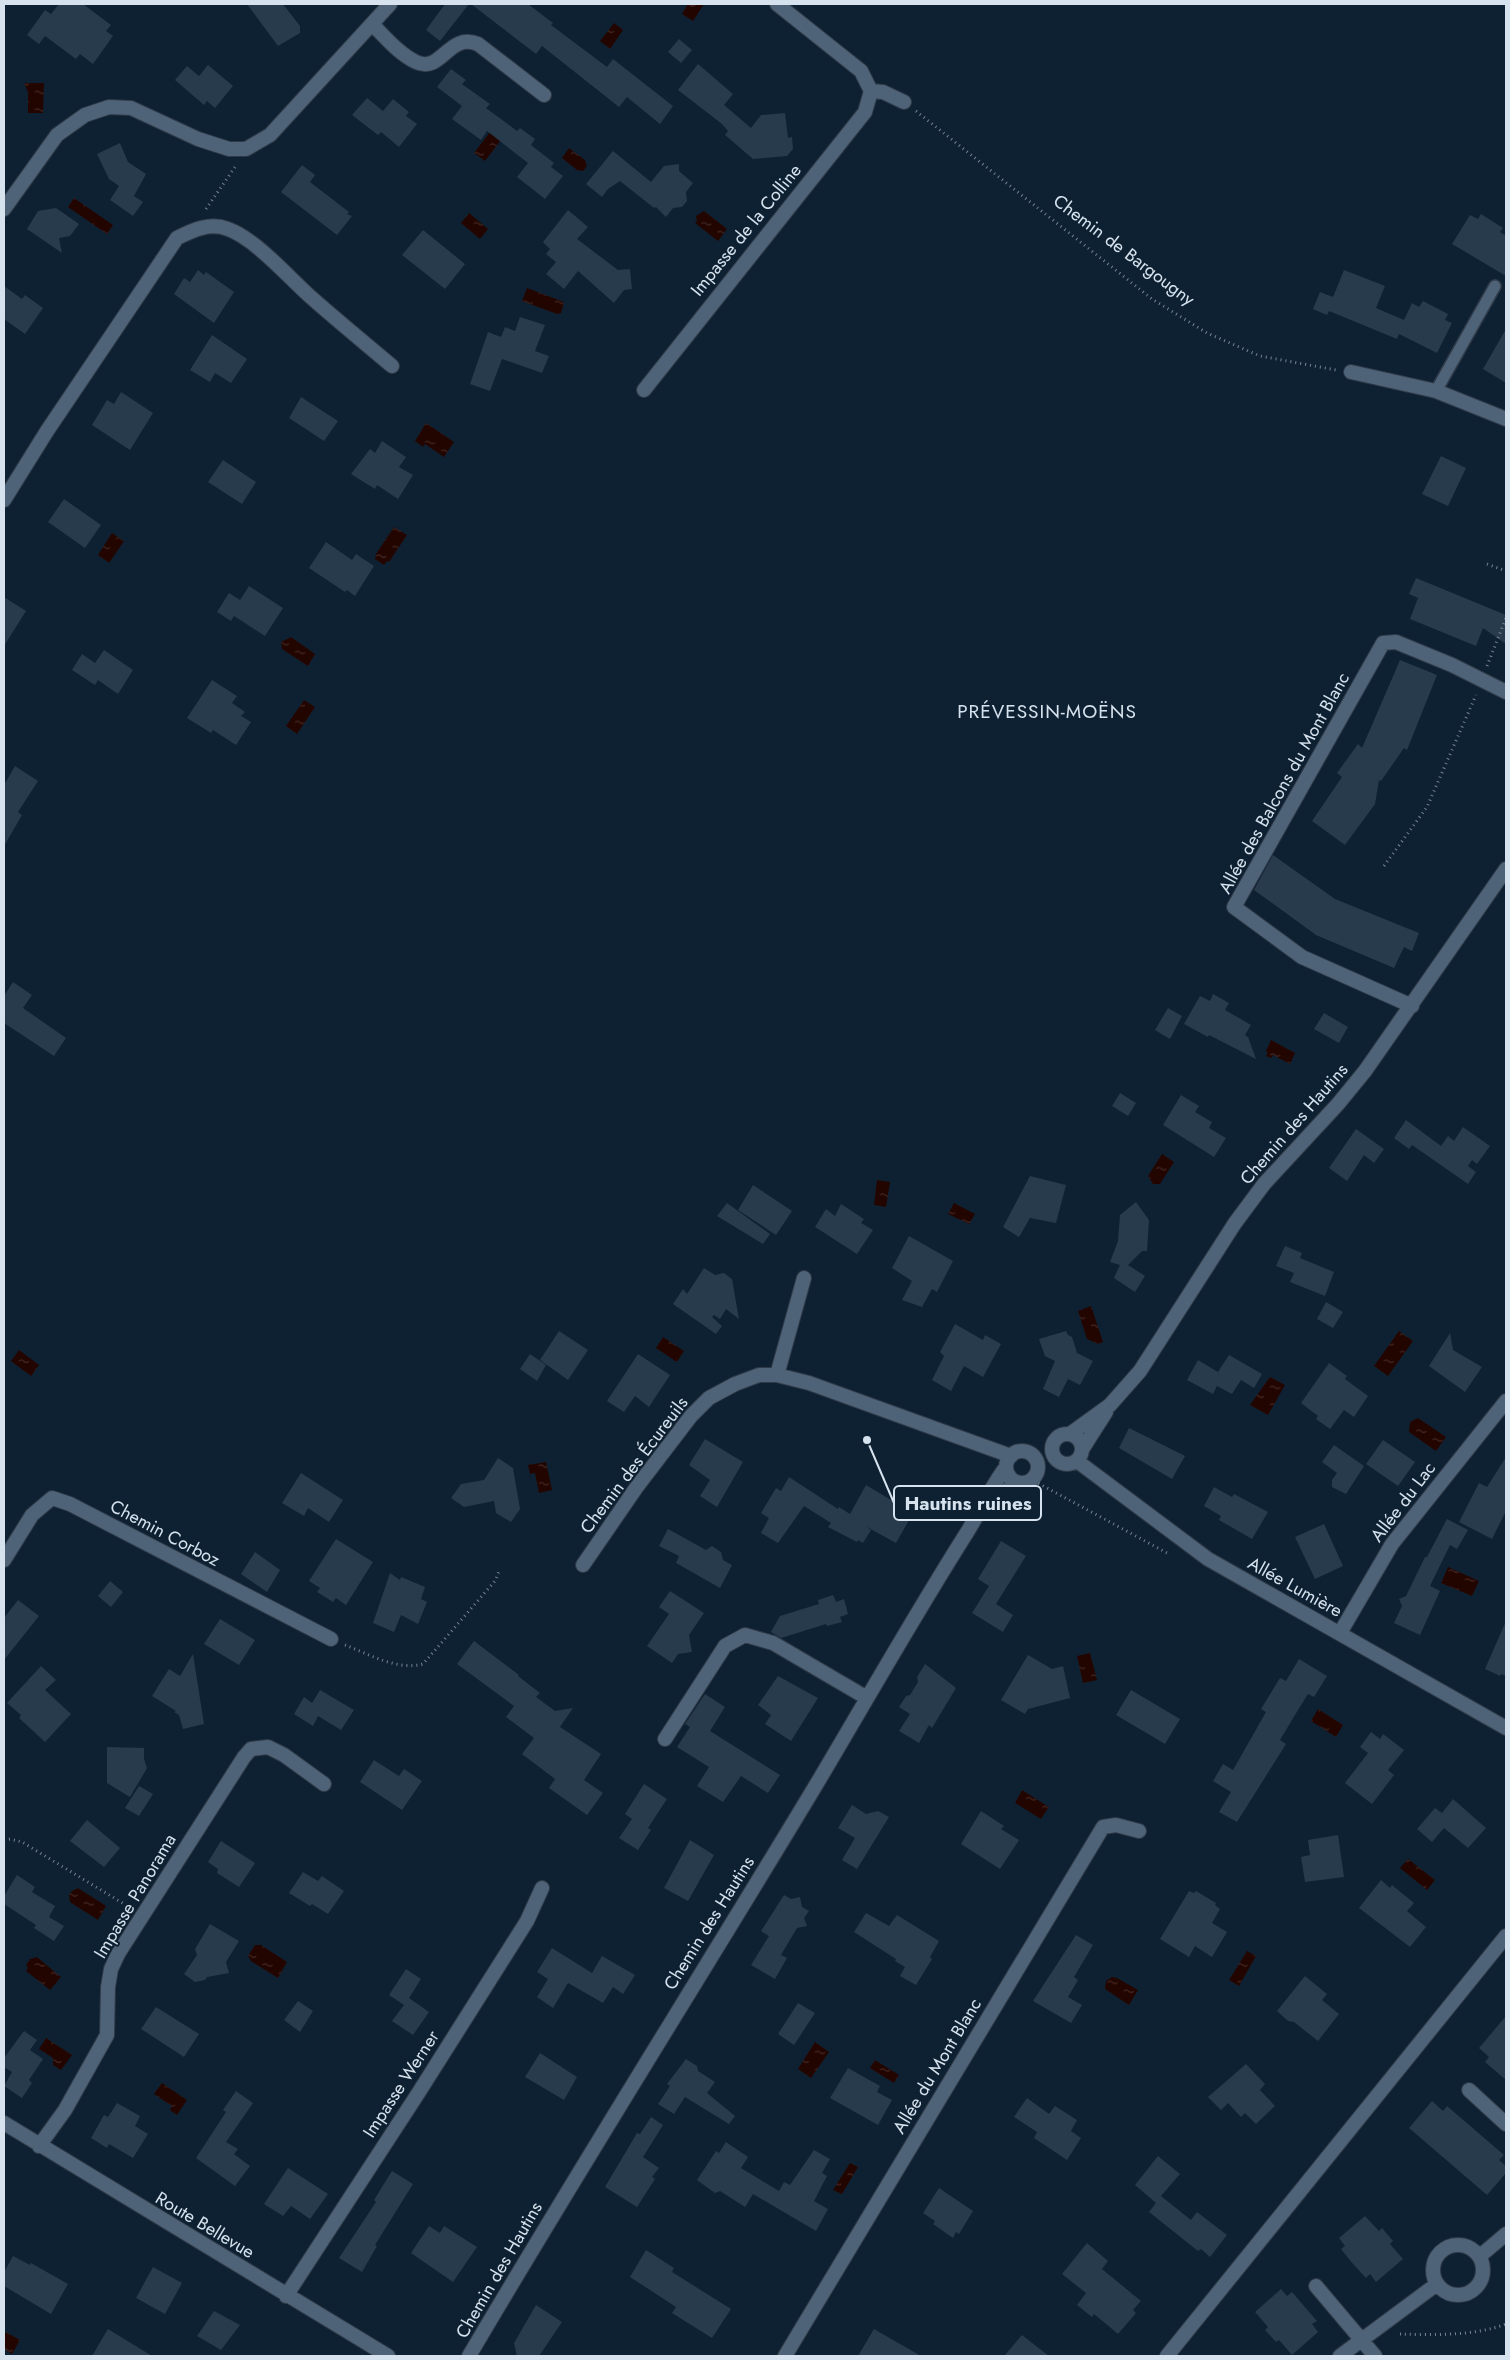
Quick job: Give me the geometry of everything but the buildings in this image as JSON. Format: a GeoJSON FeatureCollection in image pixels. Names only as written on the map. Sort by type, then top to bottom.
{"type":"FeatureCollection","features":[{"type":"Feature","properties":{"kind":"street"},"geometry":{"type":"LineString","coordinates":[[4,209],[57,135],[85,116],[109,106],[131,108],[198,139],[229,149],[246,150],[270,135],[390,4]]}},
{"type":"Feature","properties":{"kind":"street"},"geometry":{"type":"LineString","coordinates":[[777,4],[862,71],[871,90],[883,92],[904,102]]}},
{"type":"Feature","properties":{"kind":"street"},"geometry":{"type":"LineString","coordinates":[[372,24],[401,52],[418,63],[430,63],[443,57],[455,44],[468,40],[478,44],[544,95]]}},
{"type":"Feature","properties":{"kind":"street","name":"Impasse de la Colline"},"geometry":{"type":"LineString","coordinates":[[644,390],[865,112],[871,90]]}},
{"type":"Feature","properties":{"kind":"street"},"geometry":{"type":"LineString","coordinates":[[4,500],[58,414],[177,238],[191,231],[206,226],[227,228],[246,238],[314,300],[392,366]]}},
{"type":"Feature","properties":{"kind":"street"},"geometry":{"type":"LineString","coordinates":[[1351,372],[1436,391],[1506,420]]}},
{"type":"Feature","properties":{"kind":"street","name":"Allée des Balcons du Mont Blanc"},"geometry":{"type":"LineString","coordinates":[[1412,1006],[1302,957],[1234,907],[1382,643],[1396,642],[1481,678],[1506,692]]}},
{"type":"Feature","properties":{"kind":"street","name":"Chemin des Hautins"},"geometry":{"type":"LineString","coordinates":[[981,1510],[1017,1482],[1024,1482],[1071,1463],[1082,1455],[1083,1448],[1110,1405],[1140,1371],[1215,1252],[1264,1184],[1338,1104],[1365,1071],[1506,869]]}},
{"type":"Feature","properties":{"kind":"street"},"geometry":{"type":"LineString","coordinates":[[778,1375],[804,1278]]}},
{"type":"Feature","properties":{"kind":"street","name":"Chemin des Écureuils"},"geometry":{"type":"LineString","coordinates":[[583,1565],[636,1488],[691,1416],[703,1404],[735,1384],[759,1375],[778,1375],[819,1386],[1008,1462]]}},
{"type":"Feature","properties":{"kind":"street","name":"Allée du Lac"},"geometry":{"type":"LineString","coordinates":[[1340,1633],[1392,1544],[1506,1401]]}},
{"type":"Feature","properties":{"kind":"street","name":"Chemin des Hautins"},"geometry":{"type":"LineString","coordinates":[[470,2356],[581,2166],[934,1584],[981,1510],[1008,1462],[1017,1452],[1028,1452],[1052,1444],[1059,1436],[1070,1434],[1110,1405]]}},
{"type":"Feature","properties":{"kind":"street"},"geometry":{"type":"LineString","coordinates":[[1070,1434],[1079,1438],[1083,1448]]}},
{"type":"Feature","properties":{"kind":"street"},"geometry":{"type":"LineString","coordinates":[[1052,1444],[1054,1458],[1071,1463]]}},
{"type":"Feature","properties":{"kind":"street"},"geometry":{"type":"LineString","coordinates":[[1028,1452],[1037,1461],[1034,1477]]}},
{"type":"Feature","properties":{"kind":"street"},"geometry":{"type":"LineString","coordinates":[[1008,1462],[1012,1479],[1017,1482]]}},
{"type":"Feature","properties":{"kind":"street","name":"Allée Lumière"},"geometry":{"type":"LineString","coordinates":[[1071,1463],[1208,1559],[1506,1728]]}},
{"type":"Feature","properties":{"kind":"street","name":"Chemin Corboz"},"geometry":{"type":"LineString","coordinates":[[4,1560],[32,1515],[52,1498],[70,1504],[331,1639]]}},
{"type":"Feature","properties":{"kind":"street"},"geometry":{"type":"LineString","coordinates":[[665,1739],[725,1646],[745,1635],[773,1643],[866,1698]]}},
{"type":"Feature","properties":{"kind":"street","name":"Impasse Panorama"},"geometry":{"type":"LineString","coordinates":[[39,2146],[65,2110],[107,2036],[111,1969],[142,1916],[244,1757],[251,1749],[268,1747],[284,1755],[324,1784]]}},
{"type":"Feature","properties":{"kind":"street","name":"Allée du Mont Blanc"},"geometry":{"type":"LineString","coordinates":[[785,2356],[1103,1827],[1116,1825],[1139,1831]]}},
{"type":"Feature","properties":{"kind":"street","name":"Impasse Werner"},"geometry":{"type":"LineString","coordinates":[[286,2296],[527,1920],[542,1888]]}},
{"type":"Feature","properties":{"kind":"street"},"geometry":{"type":"LineString","coordinates":[[1167,2356],[1506,1936]]}},
{"type":"Feature","properties":{"kind":"street"},"geometry":{"type":"LineString","coordinates":[[1469,2090],[1506,2124]]}},
{"type":"Feature","properties":{"kind":"street","name":"Route Bellevue"},"geometry":{"type":"LineString","coordinates":[[4,2123],[286,2296],[388,2356]]}},
{"type":"Feature","properties":{"kind":"street"},"geometry":{"type":"LineString","coordinates":[[1480,2256],[1506,2234]]}},
{"type":"Feature","properties":{"kind":"street"},"geometry":{"type":"LineString","coordinates":[[1461,2244],[1472,2248],[1480,2256],[1483,2275],[1479,2284],[1472,2291],[1463,2295],[1454,2295],[1444,2291],[1437,2284],[1433,2273],[1434,2262],[1445,2249],[1461,2244]]}},
{"type":"Feature","properties":{"kind":"street"},"geometry":{"type":"LineString","coordinates":[[1340,2356],[1437,2284]]}},
{"type":"Feature","properties":{"kind":"street"},"geometry":{"type":"LineString","coordinates":[[1316,2286],[1375,2356]]}},
{"type":"Feature","properties":{"kind":"lane"},"geometry":{"type":"LineString","coordinates":[[1436,391],[1495,286]]}},
{"type":"Feature","properties":{"kind":"path","name":"Chemin de Bargougny"},"geometry":{"type":"LineString","coordinates":[[904,102],[1152,299],[1207,332],[1260,356],[1311,367],[1351,372]]}},
{"type":"Feature","properties":{"kind":"path"},"geometry":{"type":"LineString","coordinates":[[191,231],[246,150]]}},
{"type":"Feature","properties":{"kind":"path"},"geometry":{"type":"LineString","coordinates":[[1487,564],[1506,571]]}},
{"type":"Feature","properties":{"kind":"path"},"geometry":{"type":"LineString","coordinates":[[1384,866],[1427,808],[1472,707],[1481,678],[1506,618]]}},
{"type":"Feature","properties":{"kind":"path"},"geometry":{"type":"LineString","coordinates":[[1034,1477],[1174,1556]]}},
{"type":"Feature","properties":{"kind":"path"},"geometry":{"type":"LineString","coordinates":[[331,1639],[397,1665],[415,1666],[423,1664],[495,1581],[500,1569]]}},
{"type":"Feature","properties":{"kind":"path"},"geometry":{"type":"LineString","coordinates":[[4,1840],[10,1839],[22,1842],[142,1916]]}},
{"type":"Feature","properties":{"kind":"path"},"geometry":{"type":"LineString","coordinates":[[1392,2333],[1469,2332],[1494,2329],[1506,2324]]}},
{"type":"Feature","properties":{"kind":"water"},"geometry":{"type":"Polygon","coordinates":[[[688,4],[704,4],[693,21],[682,14],[688,4]]]}},
{"type":"Feature","properties":{"kind":"water"},"geometry":{"type":"Polygon","coordinates":[[[614,23],[623,30],[610,49],[600,41],[614,23]]]}},
{"type":"Feature","properties":{"kind":"water"},"geometry":{"type":"Polygon","coordinates":[[[24,83],[44,83],[43,113],[28,113],[28,92],[24,83]]]}},
{"type":"Feature","properties":{"kind":"water"},"geometry":{"type":"Polygon","coordinates":[[[490,132],[501,140],[485,161],[474,153],[490,132]]]}},
{"type":"Feature","properties":{"kind":"water"},"geometry":{"type":"Polygon","coordinates":[[[569,148],[585,160],[587,166],[583,171],[577,170],[562,158],[569,148]]]}},
{"type":"Feature","properties":{"kind":"water"},"geometry":{"type":"Polygon","coordinates":[[[74,198],[113,225],[107,234],[68,207],[74,198]]]}},
{"type":"Feature","properties":{"kind":"water"},"geometry":{"type":"Polygon","coordinates":[[[704,211],[727,229],[718,241],[695,223],[697,221],[696,216],[704,211]]]}},
{"type":"Feature","properties":{"kind":"water"},"geometry":{"type":"Polygon","coordinates":[[[469,213],[488,229],[480,239],[461,223],[469,213]]]}},
{"type":"Feature","properties":{"kind":"water"},"geometry":{"type":"Polygon","coordinates":[[[527,288],[564,302],[561,313],[557,314],[522,301],[527,288]]]}},
{"type":"Feature","properties":{"kind":"water"},"geometry":{"type":"Polygon","coordinates":[[[426,423],[454,442],[444,457],[425,444],[423,447],[415,441],[426,423]]]}},
{"type":"Feature","properties":{"kind":"water"},"geometry":{"type":"Polygon","coordinates":[[[394,527],[407,535],[389,562],[387,561],[384,565],[375,559],[376,554],[394,527]]]}},
{"type":"Feature","properties":{"kind":"water"},"geometry":{"type":"Polygon","coordinates":[[[112,533],[124,541],[109,563],[98,555],[112,533]]]}},
{"type":"Feature","properties":{"kind":"water"},"geometry":{"type":"Polygon","coordinates":[[[291,637],[315,654],[308,666],[282,649],[281,642],[291,637]]]}},
{"type":"Feature","properties":{"kind":"water"},"geometry":{"type":"Polygon","coordinates":[[[304,700],[315,707],[297,734],[286,726],[304,700]]]}},
{"type":"Feature","properties":{"kind":"water"},"geometry":{"type":"Polygon","coordinates":[[[1271,1040],[1295,1053],[1290,1064],[1273,1055],[1271,1058],[1266,1056],[1271,1040]]]}},
{"type":"Feature","properties":{"kind":"water"},"geometry":{"type":"Polygon","coordinates":[[[1162,1154],[1174,1162],[1160,1184],[1153,1184],[1148,1176],[1162,1154]]]}},
{"type":"Feature","properties":{"kind":"water"},"geometry":{"type":"Polygon","coordinates":[[[877,1180],[890,1182],[886,1207],[874,1205],[877,1180]]]}},
{"type":"Feature","properties":{"kind":"water"},"geometry":{"type":"Polygon","coordinates":[[[954,1203],[975,1214],[969,1224],[948,1214],[954,1203]]]}},
{"type":"Feature","properties":{"kind":"water"},"geometry":{"type":"Polygon","coordinates":[[[1091,1306],[1103,1342],[1098,1344],[1087,1339],[1078,1311],[1091,1306]]]}},
{"type":"Feature","properties":{"kind":"water"},"geometry":{"type":"Polygon","coordinates":[[[1399,1331],[1413,1341],[1388,1376],[1374,1366],[1399,1331]]]}},
{"type":"Feature","properties":{"kind":"water"},"geometry":{"type":"Polygon","coordinates":[[[663,1337],[684,1351],[677,1362],[656,1348],[663,1337]]]}},
{"type":"Feature","properties":{"kind":"water"},"geometry":{"type":"Polygon","coordinates":[[[19,1350],[39,1365],[31,1376],[11,1361],[19,1350]]]}},
{"type":"Feature","properties":{"kind":"water"},"geometry":{"type":"Polygon","coordinates":[[[1270,1377],[1285,1385],[1268,1415],[1250,1405],[1270,1377]]]}},
{"type":"Feature","properties":{"kind":"water"},"geometry":{"type":"Polygon","coordinates":[[[1418,1418],[1446,1437],[1436,1451],[1409,1432],[1410,1422],[1418,1418]]]}},
{"type":"Feature","properties":{"kind":"water"},"geometry":{"type":"Polygon","coordinates":[[[546,1462],[552,1490],[539,1493],[535,1473],[530,1474],[528,1465],[546,1462]]]}},
{"type":"Feature","properties":{"kind":"water"},"geometry":{"type":"Polygon","coordinates":[[[1448,1567],[1479,1581],[1472,1596],[1441,1583],[1448,1567]]]}},
{"type":"Feature","properties":{"kind":"water"},"geometry":{"type":"Polygon","coordinates":[[[1090,1653],[1097,1680],[1083,1683],[1077,1656],[1090,1653]]]}},
{"type":"Feature","properties":{"kind":"water"},"geometry":{"type":"Polygon","coordinates":[[[1318,1709],[1343,1725],[1336,1737],[1311,1721],[1318,1709]]]}},
{"type":"Feature","properties":{"kind":"water"},"geometry":{"type":"Polygon","coordinates":[[[1022,1790],[1049,1807],[1041,1819],[1015,1803],[1022,1790]]]}},
{"type":"Feature","properties":{"kind":"water"},"geometry":{"type":"Polygon","coordinates":[[[1408,1859],[1435,1880],[1427,1890],[1400,1868],[1408,1859]]]}},
{"type":"Feature","properties":{"kind":"water"},"geometry":{"type":"Polygon","coordinates":[[[78,1888],[106,1906],[98,1920],[70,1902],[69,1895],[78,1888]]]}},
{"type":"Feature","properties":{"kind":"water"},"geometry":{"type":"Polygon","coordinates":[[[255,1945],[261,1945],[287,1962],[278,1978],[251,1961],[248,1956],[255,1945]]]}},
{"type":"Feature","properties":{"kind":"water"},"geometry":{"type":"Polygon","coordinates":[[[1247,1951],[1256,1956],[1239,1986],[1229,1980],[1247,1951]]]}},
{"type":"Feature","properties":{"kind":"water"},"geometry":{"type":"Polygon","coordinates":[[[37,1957],[61,1977],[50,1990],[26,1971],[28,1968],[26,1965],[30,1959],[37,1957]]]}},
{"type":"Feature","properties":{"kind":"water"},"geometry":{"type":"Polygon","coordinates":[[[1112,1977],[1138,1990],[1129,2005],[1105,1989],[1106,1981],[1112,1977]]]}},
{"type":"Feature","properties":{"kind":"water"},"geometry":{"type":"Polygon","coordinates":[[[46,2038],[72,2055],[61,2070],[53,2065],[53,2058],[39,2049],[46,2038]]]}},
{"type":"Feature","properties":{"kind":"water"},"geometry":{"type":"Polygon","coordinates":[[[815,2042],[829,2052],[811,2078],[798,2069],[815,2042]]]}},
{"type":"Feature","properties":{"kind":"water"},"geometry":{"type":"Polygon","coordinates":[[[875,2060],[899,2075],[894,2083],[870,2068],[875,2060]]]}},
{"type":"Feature","properties":{"kind":"water"},"geometry":{"type":"Polygon","coordinates":[[[162,2083],[187,2100],[177,2115],[170,2110],[172,2106],[154,2094],[162,2083]]]}},
{"type":"Feature","properties":{"kind":"water"},"geometry":{"type":"Polygon","coordinates":[[[850,2163],[858,2167],[842,2194],[833,2190],[850,2163]]]}},
{"type":"Feature","properties":{"kind":"water"},"geometry":{"type":"Polygon","coordinates":[[[4,2331],[20,2340],[12,2354],[4,2349],[4,2331]]]}},
{"type":"Feature","properties":{"kind":"place","name":"Hautins ruines"},"geometry":{"type":"Point","coordinates":[867,1440]}},
{"type":"Feature","properties":{"kind":"district","name":"PRÉVESSIN-MOËNS"},"geometry":{"type":"Point","coordinates":[1047,711]}}]}
